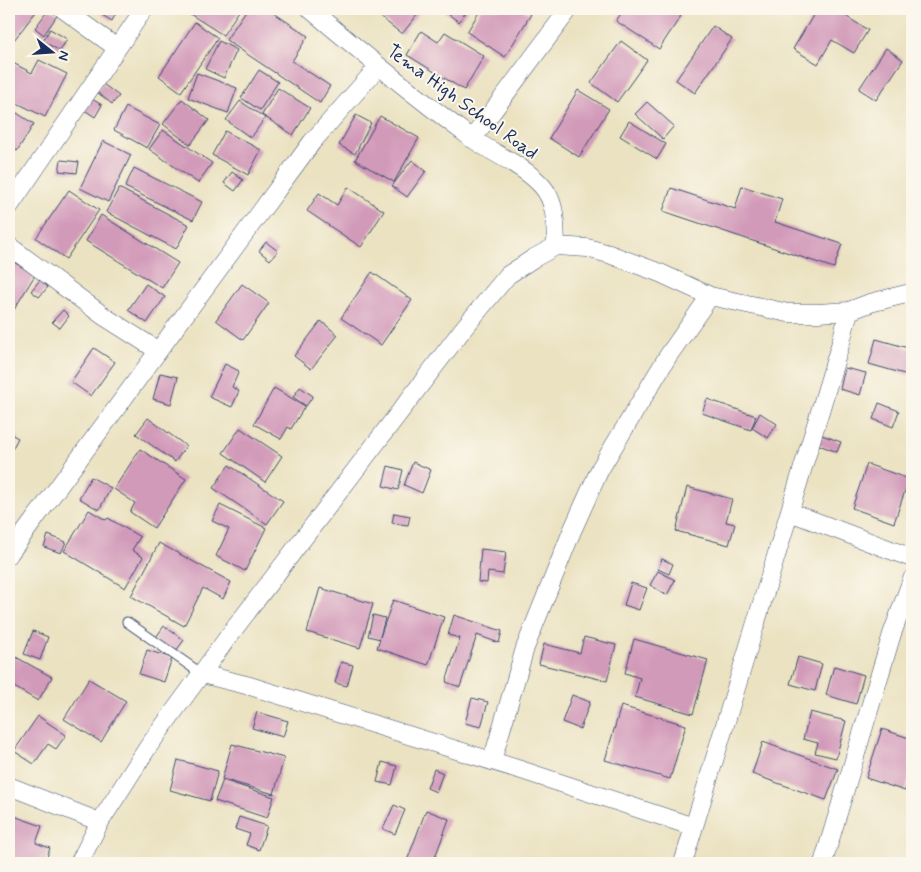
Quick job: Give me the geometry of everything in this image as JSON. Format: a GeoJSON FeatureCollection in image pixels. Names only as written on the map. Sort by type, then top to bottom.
{"type":"FeatureCollection","features":[{"type":"Feature","properties":{"kind":"street"},"geometry":{"type":"LineString","coordinates":[[63,9],[118,48]]}},
{"type":"Feature","properties":{"kind":"street"},"geometry":{"type":"LineString","coordinates":[[9,207],[144,9]]}},
{"type":"Feature","properties":{"kind":"street","name":"Tema High School Road"},"geometry":{"type":"LineString","coordinates":[[310,9],[378,67],[472,139],[524,170],[543,187],[554,208],[556,246]]}},
{"type":"Feature","properties":{"kind":"street"},"geometry":{"type":"LineString","coordinates":[[472,139],[569,9]]}},
{"type":"Feature","properties":{"kind":"street"},"geometry":{"type":"LineString","coordinates":[[9,554],[312,142],[378,67]]}},
{"type":"Feature","properties":{"kind":"street"},"geometry":{"type":"LineString","coordinates":[[9,246],[105,317],[158,350]]}},
{"type":"Feature","properties":{"kind":"street"},"geometry":{"type":"LineString","coordinates":[[79,863],[100,822],[148,747],[228,637],[487,299],[508,275],[556,246],[587,248],[609,254],[660,273],[710,296],[788,312],[849,311],[870,303],[912,294]]}},
{"type":"Feature","properties":{"kind":"street"},"geometry":{"type":"LineString","coordinates":[[492,761],[526,648],[572,531],[600,469],[668,356],[710,296]]}},
{"type":"Feature","properties":{"kind":"street"},"geometry":{"type":"LineString","coordinates":[[683,863],[842,342],[849,311]]}},
{"type":"Feature","properties":{"kind":"street"},"geometry":{"type":"LineString","coordinates":[[790,512],[912,558]]}},
{"type":"Feature","properties":{"kind":"street"},"geometry":{"type":"LineString","coordinates":[[823,863],[892,634],[912,579]]}},
{"type":"Feature","properties":{"kind":"street"},"geometry":{"type":"LineString","coordinates":[[202,674],[250,686],[492,761],[694,827]]}},
{"type":"Feature","properties":{"kind":"street"},"geometry":{"type":"LineString","coordinates":[[9,786],[100,822]]}},
{"type":"Feature","properties":{"kind":"lane"},"geometry":{"type":"LineString","coordinates":[[127,622],[202,674]]}},
{"type":"Feature","properties":{"kind":"building"},"geometry":{"type":"Polygon","coordinates":[[[9,9],[38,9],[14,40],[9,36],[9,9]]]}},
{"type":"Feature","properties":{"kind":"building"},"geometry":{"type":"Polygon","coordinates":[[[49,9],[58,14],[44,35],[35,28],[49,9]]]}},
{"type":"Feature","properties":{"kind":"building"},"geometry":{"type":"Polygon","coordinates":[[[105,9],[118,9],[112,21],[102,15],[105,9]]]}},
{"type":"Feature","properties":{"kind":"building"},"geometry":{"type":"Polygon","coordinates":[[[182,9],[235,9],[239,11],[223,35],[182,9]]]}},
{"type":"Feature","properties":{"kind":"building"},"geometry":{"type":"Polygon","coordinates":[[[247,9],[268,9],[308,36],[292,61],[330,86],[320,103],[226,40],[247,9]]]}},
{"type":"Feature","properties":{"kind":"building"},"geometry":{"type":"Polygon","coordinates":[[[370,9],[422,9],[402,34],[370,9]]]}},
{"type":"Feature","properties":{"kind":"building"},"geometry":{"type":"Polygon","coordinates":[[[441,9],[468,9],[459,22],[441,9]]]}},
{"type":"Feature","properties":{"kind":"building"},"geometry":{"type":"Polygon","coordinates":[[[481,9],[522,9],[531,14],[505,57],[467,32],[481,9]]]}},
{"type":"Feature","properties":{"kind":"building"},"geometry":{"type":"Polygon","coordinates":[[[624,9],[669,9],[681,16],[659,49],[616,21],[624,9]]]}},
{"type":"Feature","properties":{"kind":"building"},"geometry":{"type":"Polygon","coordinates":[[[817,9],[834,9],[868,30],[854,53],[832,40],[818,64],[793,49],[817,9]]]}},
{"type":"Feature","properties":{"kind":"building"},"geometry":{"type":"Polygon","coordinates":[[[195,22],[218,38],[181,92],[159,76],[195,22]]]}},
{"type":"Feature","properties":{"kind":"building"},"geometry":{"type":"Polygon","coordinates":[[[713,26],[732,39],[695,93],[676,80],[713,26]]]}},
{"type":"Feature","properties":{"kind":"building"},"geometry":{"type":"Polygon","coordinates":[[[50,29],[67,39],[60,51],[43,41],[50,29]]]}},
{"type":"Feature","properties":{"kind":"building"},"geometry":{"type":"Polygon","coordinates":[[[421,31],[438,42],[445,32],[484,56],[464,90],[407,55],[421,31]]]}},
{"type":"Feature","properties":{"kind":"building"},"geometry":{"type":"Polygon","coordinates":[[[219,41],[237,50],[224,78],[205,69],[219,41]]]}},
{"type":"Feature","properties":{"kind":"building"},"geometry":{"type":"Polygon","coordinates":[[[621,41],[647,60],[617,102],[591,83],[621,41]]]}},
{"type":"Feature","properties":{"kind":"building"},"geometry":{"type":"Polygon","coordinates":[[[886,48],[903,60],[876,100],[859,89],[886,48]]]}},
{"type":"Feature","properties":{"kind":"building"},"geometry":{"type":"Polygon","coordinates":[[[39,60],[67,74],[45,117],[9,99],[9,67],[11,62],[32,73],[39,60]]]}},
{"type":"Feature","properties":{"kind":"building"},"geometry":{"type":"Polygon","coordinates":[[[259,70],[278,82],[260,110],[241,98],[259,70]]]}},
{"type":"Feature","properties":{"kind":"building"},"geometry":{"type":"Polygon","coordinates":[[[197,73],[237,88],[228,113],[188,98],[197,73]]]}},
{"type":"Feature","properties":{"kind":"building"},"geometry":{"type":"Polygon","coordinates":[[[103,84],[119,96],[112,104],[97,92],[103,84]]]}},
{"type":"Feature","properties":{"kind":"building"},"geometry":{"type":"Polygon","coordinates":[[[278,88],[310,108],[293,135],[262,115],[278,88]]]}},
{"type":"Feature","properties":{"kind":"building"},"geometry":{"type":"Polygon","coordinates":[[[578,90],[609,109],[579,157],[549,138],[578,90]]]}},
{"type":"Feature","properties":{"kind":"building"},"geometry":{"type":"Polygon","coordinates":[[[90,98],[102,105],[95,117],[83,109],[90,98]]]}},
{"type":"Feature","properties":{"kind":"building"},"geometry":{"type":"Polygon","coordinates":[[[182,99],[209,120],[190,145],[163,124],[182,99]]]}},
{"type":"Feature","properties":{"kind":"building"},"geometry":{"type":"Polygon","coordinates":[[[240,101],[265,118],[251,138],[226,120],[240,101]]]}},
{"type":"Feature","properties":{"kind":"building"},"geometry":{"type":"Polygon","coordinates":[[[647,102],[674,126],[663,139],[635,114],[647,102]]]}},
{"type":"Feature","properties":{"kind":"building"},"geometry":{"type":"Polygon","coordinates":[[[126,107],[160,125],[147,148],[114,130],[126,107]]]}},
{"type":"Feature","properties":{"kind":"building"},"geometry":{"type":"Polygon","coordinates":[[[9,108],[34,124],[17,151],[9,146],[9,108]]]}},
{"type":"Feature","properties":{"kind":"building"},"geometry":{"type":"Polygon","coordinates":[[[356,115],[371,123],[355,154],[339,145],[356,115]]]}},
{"type":"Feature","properties":{"kind":"building"},"geometry":{"type":"Polygon","coordinates":[[[380,116],[419,138],[394,182],[355,160],[380,116]]]}},
{"type":"Feature","properties":{"kind":"building"},"geometry":{"type":"Polygon","coordinates":[[[629,121],[666,144],[657,159],[620,136],[629,121]]]}},
{"type":"Feature","properties":{"kind":"building"},"geometry":{"type":"Polygon","coordinates":[[[163,130],[212,163],[198,183],[149,149],[163,130]]]}},
{"type":"Feature","properties":{"kind":"building"},"geometry":{"type":"Polygon","coordinates":[[[225,131],[261,150],[248,175],[212,155],[225,131]]]}},
{"type":"Feature","properties":{"kind":"building"},"geometry":{"type":"Polygon","coordinates":[[[103,141],[131,155],[108,202],[80,188],[103,141]]]}},
{"type":"Feature","properties":{"kind":"building"},"geometry":{"type":"Polygon","coordinates":[[[61,160],[79,162],[77,173],[59,171],[61,160]]]}},
{"type":"Feature","properties":{"kind":"building"},"geometry":{"type":"Polygon","coordinates":[[[412,160],[426,171],[407,197],[392,186],[412,160]]]}},
{"type":"Feature","properties":{"kind":"building"},"geometry":{"type":"Polygon","coordinates":[[[134,168],[202,202],[193,220],[125,187],[134,168]]]}},
{"type":"Feature","properties":{"kind":"building"},"geometry":{"type":"Polygon","coordinates":[[[232,172],[243,180],[235,191],[224,183],[232,172]]]}},
{"type":"Feature","properties":{"kind":"building"},"geometry":{"type":"Polygon","coordinates":[[[742,186],[782,199],[775,222],[842,244],[834,268],[663,211],[671,188],[735,209],[742,186]]]}},
{"type":"Feature","properties":{"kind":"building"},"geometry":{"type":"Polygon","coordinates":[[[348,187],[384,211],[361,247],[307,211],[319,193],[337,205],[348,187]]]}},
{"type":"Feature","properties":{"kind":"building"},"geometry":{"type":"Polygon","coordinates":[[[119,188],[189,225],[176,249],[106,212],[119,188]]]}},
{"type":"Feature","properties":{"kind":"building"},"geometry":{"type":"Polygon","coordinates":[[[69,190],[99,210],[66,259],[36,238],[69,190]]]}},
{"type":"Feature","properties":{"kind":"building"},"geometry":{"type":"Polygon","coordinates":[[[101,215],[178,263],[162,288],[86,241],[101,215]]]}},
{"type":"Feature","properties":{"kind":"building"},"geometry":{"type":"Polygon","coordinates":[[[266,242],[278,251],[270,260],[259,251],[266,242]]]}},
{"type":"Feature","properties":{"kind":"building"},"geometry":{"type":"Polygon","coordinates":[[[12,261],[35,275],[9,318],[9,266],[12,261]]]}},
{"type":"Feature","properties":{"kind":"building"},"geometry":{"type":"Polygon","coordinates":[[[372,272],[412,300],[381,345],[341,318],[372,272]]]}},
{"type":"Feature","properties":{"kind":"building"},"geometry":{"type":"Polygon","coordinates":[[[40,280],[48,287],[39,297],[31,291],[40,280]]]}},
{"type":"Feature","properties":{"kind":"building"},"geometry":{"type":"Polygon","coordinates":[[[146,284],[165,297],[147,323],[128,310],[146,284]]]}},
{"type":"Feature","properties":{"kind":"building"},"geometry":{"type":"Polygon","coordinates":[[[242,284],[269,303],[243,340],[216,320],[242,284]]]}},
{"type":"Feature","properties":{"kind":"building"},"geometry":{"type":"Polygon","coordinates":[[[63,310],[69,316],[60,328],[52,322],[63,310]]]}},
{"type":"Feature","properties":{"kind":"building"},"geometry":{"type":"Polygon","coordinates":[[[321,321],[338,335],[311,369],[294,356],[321,321]]]}},
{"type":"Feature","properties":{"kind":"building"},"geometry":{"type":"Polygon","coordinates":[[[876,339],[912,349],[912,360],[908,375],[869,364],[876,339]]]}},
{"type":"Feature","properties":{"kind":"building"},"geometry":{"type":"Polygon","coordinates":[[[94,348],[115,362],[91,396],[71,382],[94,348]]]}},
{"type":"Feature","properties":{"kind":"building"},"geometry":{"type":"Polygon","coordinates":[[[225,364],[239,371],[232,387],[239,391],[232,407],[209,397],[225,364]]]}},
{"type":"Feature","properties":{"kind":"building"},"geometry":{"type":"Polygon","coordinates":[[[845,368],[866,373],[860,395],[840,389],[845,368]]]}},
{"type":"Feature","properties":{"kind":"building"},"geometry":{"type":"Polygon","coordinates":[[[160,373],[178,377],[171,404],[153,399],[160,373]]]}},
{"type":"Feature","properties":{"kind":"building"},"geometry":{"type":"Polygon","coordinates":[[[300,387],[313,396],[306,406],[293,397],[300,387]]]}},
{"type":"Feature","properties":{"kind":"building"},"geometry":{"type":"Polygon","coordinates":[[[274,388],[305,406],[291,429],[288,427],[281,439],[254,424],[274,388]]]}},
{"type":"Feature","properties":{"kind":"building"},"geometry":{"type":"Polygon","coordinates":[[[707,399],[756,416],[751,430],[702,413],[707,399]]]}},
{"type":"Feature","properties":{"kind":"building"},"geometry":{"type":"Polygon","coordinates":[[[879,403],[899,411],[893,427],[873,419],[879,403]]]}},
{"type":"Feature","properties":{"kind":"building"},"geometry":{"type":"Polygon","coordinates":[[[760,413],[777,424],[768,438],[752,428],[760,413]]]}},
{"type":"Feature","properties":{"kind":"building"},"geometry":{"type":"Polygon","coordinates":[[[148,418],[186,446],[175,462],[136,434],[148,418]]]}},
{"type":"Feature","properties":{"kind":"building"},"geometry":{"type":"Polygon","coordinates":[[[240,428],[282,456],[265,482],[223,453],[240,428]]]}},
{"type":"Feature","properties":{"kind":"building"},"geometry":{"type":"Polygon","coordinates":[[[9,433],[18,438],[9,455],[9,433]]]}},
{"type":"Feature","properties":{"kind":"building"},"geometry":{"type":"Polygon","coordinates":[[[822,435],[841,442],[837,452],[819,445],[822,435]]]}},
{"type":"Feature","properties":{"kind":"building"},"geometry":{"type":"Polygon","coordinates":[[[140,449],[186,479],[154,528],[130,512],[135,503],[114,489],[140,449]]]}},
{"type":"Feature","properties":{"kind":"building"},"geometry":{"type":"Polygon","coordinates":[[[413,462],[431,470],[422,493],[404,485],[413,462]]]}},
{"type":"Feature","properties":{"kind":"building"},"geometry":{"type":"Polygon","coordinates":[[[867,464],[909,479],[894,523],[852,508],[867,464]]]}},
{"type":"Feature","properties":{"kind":"building"},"geometry":{"type":"Polygon","coordinates":[[[229,465],[283,501],[267,524],[213,488],[229,465]]]}},
{"type":"Feature","properties":{"kind":"building"},"geometry":{"type":"Polygon","coordinates":[[[388,466],[403,470],[398,490],[383,486],[388,466]]]}},
{"type":"Feature","properties":{"kind":"building"},"geometry":{"type":"Polygon","coordinates":[[[91,477],[111,488],[99,510],[79,498],[91,477]]]}},
{"type":"Feature","properties":{"kind":"building"},"geometry":{"type":"Polygon","coordinates":[[[687,487],[732,499],[726,522],[735,524],[729,545],[676,531],[687,487]]]}},
{"type":"Feature","properties":{"kind":"building"},"geometry":{"type":"Polygon","coordinates":[[[220,505],[266,528],[245,571],[216,556],[229,529],[212,521],[220,505]]]}},
{"type":"Feature","properties":{"kind":"building"},"geometry":{"type":"Polygon","coordinates":[[[89,510],[106,520],[108,518],[140,537],[132,550],[143,557],[125,588],[64,551],[89,510]]]}},
{"type":"Feature","properties":{"kind":"building"},"geometry":{"type":"Polygon","coordinates":[[[394,513],[410,516],[408,525],[392,523],[394,513]]]}},
{"type":"Feature","properties":{"kind":"building"},"geometry":{"type":"Polygon","coordinates":[[[48,535],[66,542],[61,553],[44,547],[48,535]]]}},
{"type":"Feature","properties":{"kind":"building"},"geometry":{"type":"Polygon","coordinates":[[[159,543],[231,582],[223,599],[203,588],[184,626],[131,596],[159,543]]]}},
{"type":"Feature","properties":{"kind":"building"},"geometry":{"type":"Polygon","coordinates":[[[481,549],[506,552],[503,574],[488,572],[487,583],[478,582],[481,549]]]}},
{"type":"Feature","properties":{"kind":"building"},"geometry":{"type":"Polygon","coordinates":[[[662,559],[673,564],[669,574],[658,569],[662,559]]]}},
{"type":"Feature","properties":{"kind":"building"},"geometry":{"type":"Polygon","coordinates":[[[658,571],[675,580],[667,595],[650,585],[658,571]]]}},
{"type":"Feature","properties":{"kind":"building"},"geometry":{"type":"Polygon","coordinates":[[[631,583],[647,588],[639,610],[624,605],[631,583]]]}},
{"type":"Feature","properties":{"kind":"building"},"geometry":{"type":"Polygon","coordinates":[[[320,588],[373,604],[360,648],[307,632],[320,588]]]}},
{"type":"Feature","properties":{"kind":"building"},"geometry":{"type":"Polygon","coordinates":[[[393,600],[444,617],[428,665],[377,648],[380,639],[368,636],[373,615],[385,618],[380,637],[393,600]]]}},
{"type":"Feature","properties":{"kind":"building"},"geometry":{"type":"Polygon","coordinates":[[[454,615],[502,631],[499,643],[477,635],[460,687],[446,682],[460,638],[448,635],[454,615]]]}},
{"type":"Feature","properties":{"kind":"building"},"geometry":{"type":"Polygon","coordinates":[[[164,626],[184,640],[174,654],[154,640],[164,626]]]}},
{"type":"Feature","properties":{"kind":"building"},"geometry":{"type":"Polygon","coordinates":[[[33,631],[48,637],[40,660],[24,654],[33,631]]]}},
{"type":"Feature","properties":{"kind":"building"},"geometry":{"type":"Polygon","coordinates":[[[584,637],[616,645],[607,681],[539,664],[544,644],[580,653],[584,637]]]}},
{"type":"Feature","properties":{"kind":"building"},"geometry":{"type":"Polygon","coordinates":[[[634,639],[708,660],[693,714],[635,697],[640,678],[625,673],[634,639]]]}},
{"type":"Feature","properties":{"kind":"building"},"geometry":{"type":"Polygon","coordinates":[[[147,650],[172,658],[164,682],[139,674],[147,650]]]}},
{"type":"Feature","properties":{"kind":"building"},"geometry":{"type":"Polygon","coordinates":[[[14,656],[52,677],[38,701],[9,684],[9,666],[14,656]]]}},
{"type":"Feature","properties":{"kind":"building"},"geometry":{"type":"Polygon","coordinates":[[[798,657],[822,664],[815,691],[790,684],[798,657]]]}},
{"type":"Feature","properties":{"kind":"building"},"geometry":{"type":"Polygon","coordinates":[[[341,662],[353,665],[347,686],[335,683],[341,662]]]}},
{"type":"Feature","properties":{"kind":"building"},"geometry":{"type":"Polygon","coordinates":[[[834,666],[864,675],[856,704],[826,695],[834,666]]]}},
{"type":"Feature","properties":{"kind":"building"},"geometry":{"type":"Polygon","coordinates":[[[89,679],[126,701],[101,742],[64,719],[89,679]]]}},
{"type":"Feature","properties":{"kind":"building"},"geometry":{"type":"Polygon","coordinates":[[[572,695],[590,702],[580,729],[562,722],[572,695]]]}},
{"type":"Feature","properties":{"kind":"building"},"geometry":{"type":"Polygon","coordinates":[[[472,698],[488,702],[481,727],[465,723],[472,698]]]}},
{"type":"Feature","properties":{"kind":"building"},"geometry":{"type":"Polygon","coordinates":[[[621,706],[686,725],[670,779],[605,760],[621,706]]]}},
{"type":"Feature","properties":{"kind":"building"},"geometry":{"type":"Polygon","coordinates":[[[257,712],[288,721],[283,737],[252,728],[257,712]]]}},
{"type":"Feature","properties":{"kind":"building"},"geometry":{"type":"Polygon","coordinates":[[[810,712],[846,721],[836,758],[815,753],[818,743],[803,739],[810,712]]]}},
{"type":"Feature","properties":{"kind":"building"},"geometry":{"type":"Polygon","coordinates":[[[38,716],[66,735],[56,749],[48,744],[34,764],[14,751],[38,716]]]}},
{"type":"Feature","properties":{"kind":"building"},"geometry":{"type":"Polygon","coordinates":[[[882,729],[912,739],[912,770],[905,791],[866,778],[882,729]]]}},
{"type":"Feature","properties":{"kind":"building"},"geometry":{"type":"Polygon","coordinates":[[[763,742],[838,769],[826,800],[752,774],[763,742]]]}},
{"type":"Feature","properties":{"kind":"building"},"geometry":{"type":"Polygon","coordinates":[[[232,744],[284,758],[274,794],[222,779],[232,744]]]}},
{"type":"Feature","properties":{"kind":"building"},"geometry":{"type":"Polygon","coordinates":[[[178,760],[218,771],[210,801],[170,790],[178,760]]]}},
{"type":"Feature","properties":{"kind":"building"},"geometry":{"type":"Polygon","coordinates":[[[382,762],[397,766],[392,785],[377,782],[382,762]]]}},
{"type":"Feature","properties":{"kind":"building"},"geometry":{"type":"Polygon","coordinates":[[[434,769],[443,773],[436,792],[427,788],[434,769]]]}},
{"type":"Feature","properties":{"kind":"building"},"geometry":{"type":"Polygon","coordinates":[[[223,780],[274,797],[267,818],[215,801],[223,780]]]}},
{"type":"Feature","properties":{"kind":"building"},"geometry":{"type":"Polygon","coordinates":[[[394,805],[405,810],[395,834],[383,829],[394,805]]]}},
{"type":"Feature","properties":{"kind":"building"},"geometry":{"type":"Polygon","coordinates":[[[426,810],[449,819],[433,863],[407,861],[426,810]]]}},
{"type":"Feature","properties":{"kind":"building"},"geometry":{"type":"Polygon","coordinates":[[[14,816],[42,826],[36,843],[50,848],[45,863],[9,863],[9,832],[14,816]]]}},
{"type":"Feature","properties":{"kind":"building"},"geometry":{"type":"Polygon","coordinates":[[[239,817],[267,826],[259,850],[246,845],[250,834],[235,829],[239,817]]]}}]}
